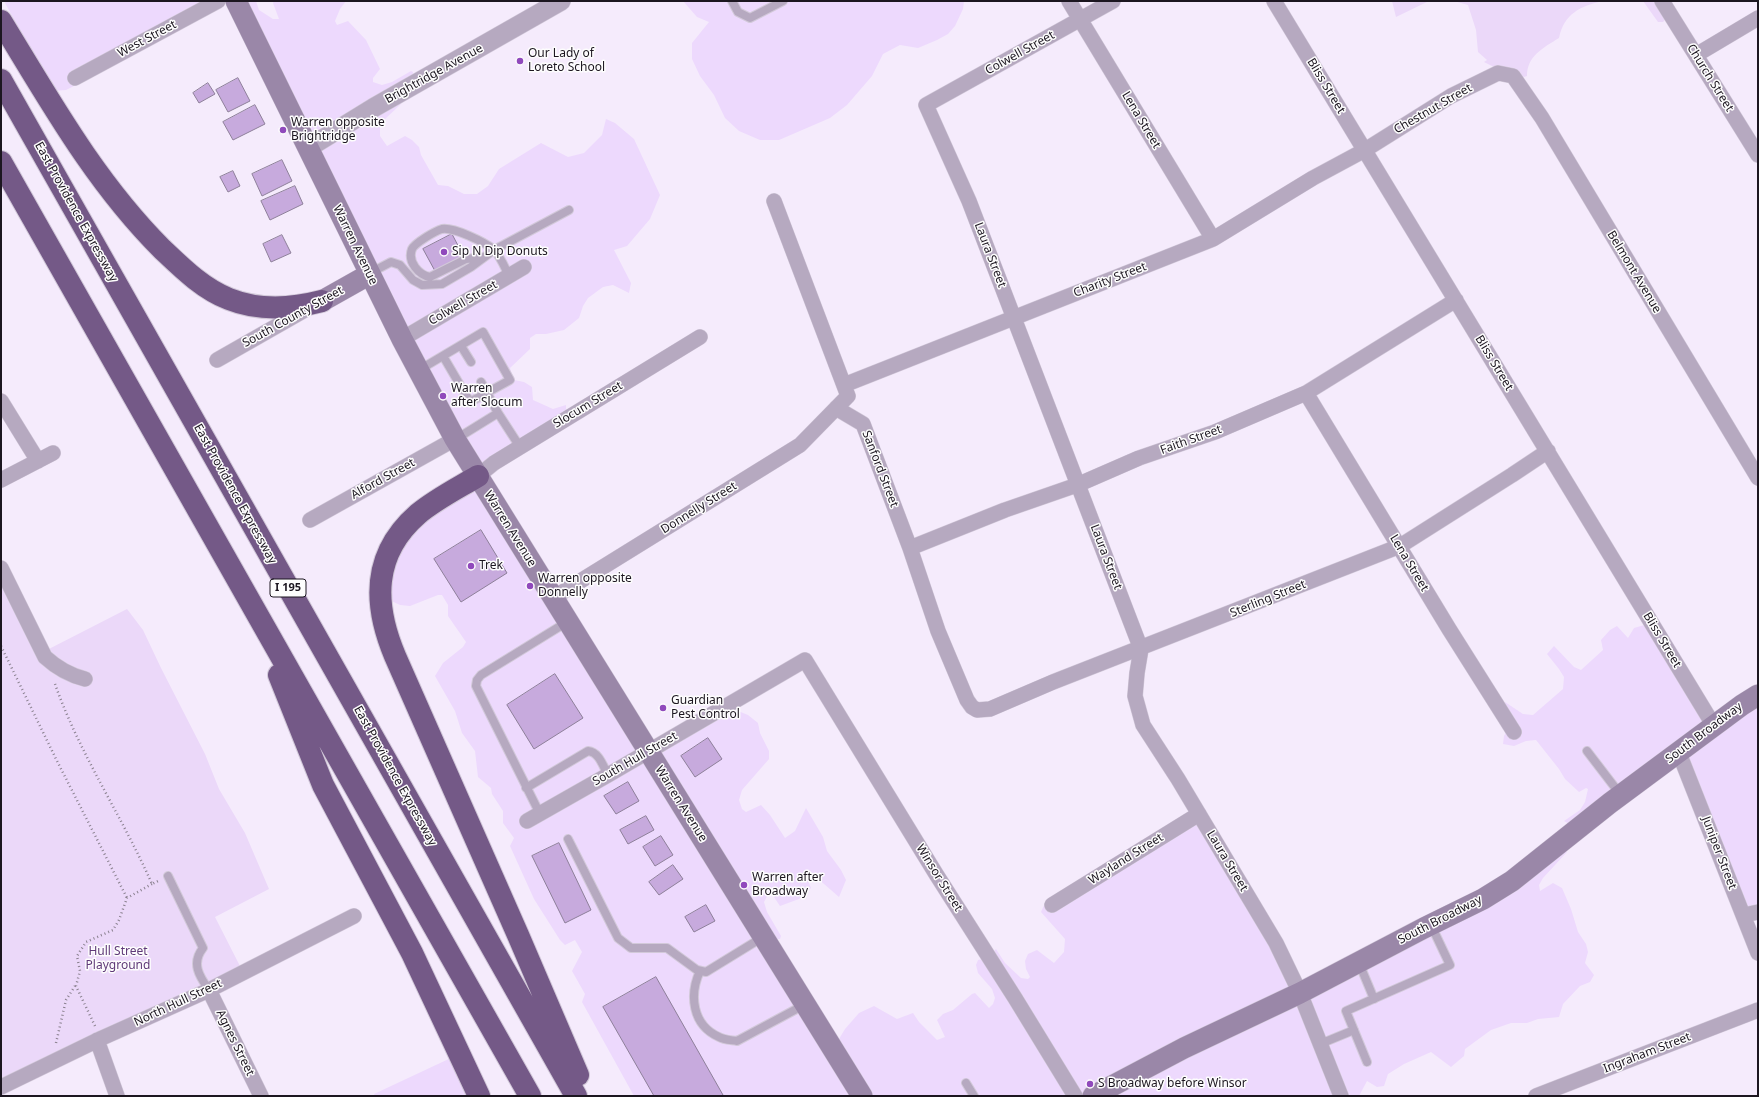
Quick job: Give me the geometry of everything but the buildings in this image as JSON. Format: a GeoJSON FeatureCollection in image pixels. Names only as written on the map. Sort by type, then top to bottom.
{"type":"FeatureCollection","features":[{"type":"Feature","properties":{"kind":"highway"},"geometry":{"type":"LineString","coordinates":[[1,21],[67,129],[98,175],[146,232],[190,275],[218,294],[244,304],[266,307],[287,307],[322,301]]}},
{"type":"Feature","properties":{"kind":"highway","name":"East Providence Expressway"},"geometry":{"type":"LineString","coordinates":[[1,80],[576,1096]]}},
{"type":"Feature","properties":{"kind":"highway"},"geometry":{"type":"LineString","coordinates":[[1,162],[530,1096]]}},
{"type":"Feature","properties":{"kind":"highway"},"geometry":{"type":"LineString","coordinates":[[478,476],[419,513],[398,537],[383,569],[380,611],[395,656],[587,1096]]}},
{"type":"Feature","properties":{"kind":"highway"},"geometry":{"type":"LineString","coordinates":[[245,593],[323,785],[412,953],[479,1096]]}},
{"type":"Feature","properties":{"kind":"main road","name":"Warren Avenue"},"geometry":{"type":"LineString","coordinates":[[236,1],[402,339],[455,439],[862,1096]]}},
{"type":"Feature","properties":{"kind":"main road","name":"South County Street"},"geometry":{"type":"LineString","coordinates":[[322,301],[370,274]]}},
{"type":"Feature","properties":{"kind":"main road","name":"South Broadway"},"geometry":{"type":"LineString","coordinates":[[1090,1096],[1184,1048],[1300,993],[1430,924],[1483,899],[1512,881],[1620,795],[1758,695]]}},
{"type":"Feature","properties":{"kind":"street","name":"West Street"},"geometry":{"type":"LineString","coordinates":[[75,78],[218,1]]}},
{"type":"Feature","properties":{"kind":"street","name":"Brightridge Avenue"},"geometry":{"type":"LineString","coordinates":[[308,148],[373,108],[561,1]]}},
{"type":"Feature","properties":{"kind":"street","name":"Lena Street"},"geometry":{"type":"LineString","coordinates":[[1069,1],[1213,239]]}},
{"type":"Feature","properties":{"kind":"street","name":"Colwell Street"},"geometry":{"type":"LineString","coordinates":[[926,105],[1114,1]]}},
{"type":"Feature","properties":{"kind":"street","name":"Bliss Street"},"geometry":{"type":"LineString","coordinates":[[1274,1],[1714,726]]}},
{"type":"Feature","properties":{"kind":"street","name":"Church Street"},"geometry":{"type":"LineString","coordinates":[[1662,1],[1758,155]]}},
{"type":"Feature","properties":{"kind":"street"},"geometry":{"type":"LineString","coordinates":[[1696,55],[1758,18]]}},
{"type":"Feature","properties":{"kind":"street","name":"Chestnut Street"},"geometry":{"type":"LineString","coordinates":[[1365,150],[1451,96],[1498,73],[1503,75]]}},
{"type":"Feature","properties":{"kind":"street","name":"Belmont Avenue"},"geometry":{"type":"LineString","coordinates":[[1503,75],[1513,76],[1542,118],[1758,478]]}},
{"type":"Feature","properties":{"kind":"street","name":"Laura Street"},"geometry":{"type":"LineString","coordinates":[[926,105],[969,201],[1141,649],[1135,696],[1143,725],[1178,779],[1276,943],[1300,993],[1341,1096]]}},
{"type":"Feature","properties":{"kind":"street","name":"Charity Street"},"geometry":{"type":"LineString","coordinates":[[844,385],[1213,239],[1313,178],[1365,150]]}},
{"type":"Feature","properties":{"kind":"street"},"geometry":{"type":"LineString","coordinates":[[774,201],[848,396],[836,408]]}},
{"type":"Feature","properties":{"kind":"street","name":"Colwell Street"},"geometry":{"type":"LineString","coordinates":[[402,339],[524,267]]}},
{"type":"Feature","properties":{"kind":"street","name":"Faith Street"},"geometry":{"type":"LineString","coordinates":[[910,548],[1005,510],[1077,485],[1139,458],[1216,432],[1306,393],[1456,300]]}},
{"type":"Feature","properties":{"kind":"street","name":"South County Street"},"geometry":{"type":"LineString","coordinates":[[217,360],[322,301]]}},
{"type":"Feature","properties":{"kind":"street","name":"Slocum Street"},"geometry":{"type":"LineString","coordinates":[[478,476],[494,463],[700,337]]}},
{"type":"Feature","properties":{"kind":"street","name":"Lena Street"},"geometry":{"type":"LineString","coordinates":[[1306,393],[1449,629],[1514,732]]}},
{"type":"Feature","properties":{"kind":"street"},"geometry":{"type":"LineString","coordinates":[[1,401],[38,461]]}},
{"type":"Feature","properties":{"kind":"street","name":"Sanford Street"},"geometry":{"type":"LineString","coordinates":[[836,408],[863,424],[910,548],[938,631],[967,700],[972,707]]}},
{"type":"Feature","properties":{"kind":"street","name":"Donnelly Street"},"geometry":{"type":"LineString","coordinates":[[553,598],[800,445],[836,408]]}},
{"type":"Feature","properties":{"kind":"street","name":"Alford Street"},"geometry":{"type":"LineString","coordinates":[[310,520],[455,439]]}},
{"type":"Feature","properties":{"kind":"street","name":"Sterling Street"},"geometry":{"type":"LineString","coordinates":[[972,707],[977,710],[990,709],[1400,546],[1548,451]]}},
{"type":"Feature","properties":{"kind":"street"},"geometry":{"type":"LineString","coordinates":[[1,480],[53,453]]}},
{"type":"Feature","properties":{"kind":"street"},"geometry":{"type":"LineString","coordinates":[[1,568],[45,657],[56,667],[74,676],[85,678]]}},
{"type":"Feature","properties":{"kind":"street","name":"South Hull Street"},"geometry":{"type":"LineString","coordinates":[[534,817],[805,660]]}},
{"type":"Feature","properties":{"kind":"street","name":"Winsor Street"},"geometry":{"type":"LineString","coordinates":[[805,660],[936,874],[1090,1096]]}},
{"type":"Feature","properties":{"kind":"street","name":"Juniper Street"},"geometry":{"type":"LineString","coordinates":[[1679,753],[1751,914],[1758,953]]}},
{"type":"Feature","properties":{"kind":"street","name":"Wayland Street"},"geometry":{"type":"LineString","coordinates":[[1052,905],[1199,814]]}},
{"type":"Feature","properties":{"kind":"street","name":"North Hull Street"},"geometry":{"type":"LineString","coordinates":[[1,1087],[99,1039],[209,990],[354,916]]}},
{"type":"Feature","properties":{"kind":"street","name":"Agnes Street"},"geometry":{"type":"LineString","coordinates":[[209,990],[261,1096]]}},
{"type":"Feature","properties":{"kind":"street","name":"Ingraham Street"},"geometry":{"type":"LineString","coordinates":[[1536,1096],[1758,1010]]}},
{"type":"Feature","properties":{"kind":"street"},"geometry":{"type":"LineString","coordinates":[[99,1039],[117,1096]]}},
{"type":"Feature","properties":{"kind":"lane"},"geometry":{"type":"LineString","coordinates":[[732,1],[738,12],[750,18],[783,1]]}},
{"type":"Feature","properties":{"kind":"lane"},"geometry":{"type":"LineString","coordinates":[[370,274],[392,262],[400,265],[413,280],[422,285],[431,286],[442,284],[494,250],[568,210]]}},
{"type":"Feature","properties":{"kind":"lane"},"geometry":{"type":"LineString","coordinates":[[485,257],[466,259],[430,277],[424,276],[418,271],[411,257],[412,250],[415,245],[442,229],[456,230],[494,250],[509,276]]}},
{"type":"Feature","properties":{"kind":"lane"},"geometry":{"type":"LineString","coordinates":[[418,371],[443,356],[461,346],[483,332],[510,380],[470,402],[443,356]]}},
{"type":"Feature","properties":{"kind":"lane"},"geometry":{"type":"LineString","coordinates":[[461,346],[470,362]]}},
{"type":"Feature","properties":{"kind":"lane"},"geometry":{"type":"LineString","coordinates":[[481,382],[498,413],[520,447]]}},
{"type":"Feature","properties":{"kind":"lane"},"geometry":{"type":"LineString","coordinates":[[455,439],[498,413]]}},
{"type":"Feature","properties":{"kind":"lane"},"geometry":{"type":"LineString","coordinates":[[534,817],[526,788],[476,686],[477,680],[481,675],[568,622]]}},
{"type":"Feature","properties":{"kind":"lane"},"geometry":{"type":"LineString","coordinates":[[526,788],[588,751],[593,752],[597,756],[608,775]]}},
{"type":"Feature","properties":{"kind":"lane"},"geometry":{"type":"LineString","coordinates":[[1587,751],[1620,795]]}},
{"type":"Feature","properties":{"kind":"lane"},"geometry":{"type":"LineString","coordinates":[[568,839],[618,938],[631,948],[666,948],[697,970],[706,972],[763,937]]}},
{"type":"Feature","properties":{"kind":"lane"},"geometry":{"type":"LineString","coordinates":[[168,876],[203,948],[198,954],[196,965],[200,977],[209,990]]}},
{"type":"Feature","properties":{"kind":"lane"},"geometry":{"type":"LineString","coordinates":[[1367,1062],[1346,1011],[1450,965],[1430,924]]}},
{"type":"Feature","properties":{"kind":"lane"},"geometry":{"type":"LineString","coordinates":[[1359,962],[1374,999]]}},
{"type":"Feature","properties":{"kind":"lane"},"geometry":{"type":"LineString","coordinates":[[700,971],[695,986],[695,1014],[708,1030],[719,1037],[737,1042],[805,1004]]}},
{"type":"Feature","properties":{"kind":"lane"},"geometry":{"type":"LineString","coordinates":[[1320,1044],[1354,1030]]}},
{"type":"Feature","properties":{"kind":"lane"},"geometry":{"type":"LineString","coordinates":[[966,1083],[974,1096]]}},
{"type":"Feature","properties":{"kind":"path"},"geometry":{"type":"LineString","coordinates":[[1,646],[57,761],[127,898]]}},
{"type":"Feature","properties":{"kind":"path"},"geometry":{"type":"LineString","coordinates":[[45,657],[66,717],[98,780],[130,836],[152,884]]}},
{"type":"Feature","properties":{"kind":"path"},"geometry":{"type":"LineString","coordinates":[[50,1063],[66,1000],[76,986],[80,971],[77,956],[86,942],[113,930],[119,920],[127,898],[168,876]]}},
{"type":"Feature","properties":{"kind":"path"},"geometry":{"type":"LineString","coordinates":[[76,986],[99,1039]]}},
{"type":"Feature","properties":{"kind":"shaded area"},"geometry":{"type":"Polygon","coordinates":[[[4,1],[222,1],[78,78],[74,86],[66,90],[52,91],[4,1]]]}},
{"type":"Feature","properties":{"kind":"shaded area"},"geometry":{"type":"Polygon","coordinates":[[[242,1],[256,1],[259,10],[273,19],[279,19],[273,3],[274,1],[346,1],[340,9],[335,21],[337,25],[348,21],[366,40],[380,69],[373,78],[373,82],[382,85],[392,82],[411,71],[413,72],[412,81],[395,104],[401,104],[384,120],[380,127],[380,136],[387,146],[405,136],[412,140],[419,147],[421,155],[438,185],[448,186],[464,194],[477,194],[488,186],[499,169],[541,143],[568,157],[584,153],[602,135],[606,119],[615,123],[634,139],[660,195],[650,219],[627,246],[614,250],[631,283],[629,293],[613,285],[603,287],[588,298],[583,306],[579,318],[564,330],[546,334],[536,334],[530,338],[530,349],[510,368],[514,380],[524,382],[532,387],[533,400],[553,409],[566,405],[566,414],[486,476],[458,437],[242,1]]]}},
{"type":"Feature","properties":{"kind":"shaded area"},"geometry":{"type":"Polygon","coordinates":[[[683,1],[964,1],[963,9],[955,26],[948,34],[918,48],[900,45],[883,54],[872,76],[847,105],[830,118],[779,140],[760,140],[739,131],[725,118],[714,95],[700,76],[692,59],[692,43],[709,22],[697,17],[683,1]]]}},
{"type":"Feature","properties":{"kind":"shaded area"},"geometry":{"type":"Polygon","coordinates":[[[483,477],[652,747],[726,706],[748,715],[758,723],[760,733],[769,751],[769,759],[742,790],[739,800],[742,809],[746,812],[761,805],[770,815],[785,838],[795,831],[806,808],[823,837],[827,851],[841,870],[846,880],[839,897],[816,877],[806,876],[811,888],[799,899],[780,906],[770,891],[764,902],[767,912],[781,936],[780,939],[774,939],[836,1044],[845,1029],[859,1013],[874,1006],[897,1019],[913,1013],[919,1022],[937,1040],[945,1037],[937,1020],[943,1014],[953,1010],[972,994],[975,993],[989,1008],[993,1004],[995,998],[992,989],[978,973],[976,965],[978,960],[987,958],[996,949],[1005,963],[1021,978],[1028,979],[1030,977],[1026,969],[1025,961],[1028,954],[1037,950],[1054,963],[1064,952],[1065,939],[1041,912],[1045,903],[1055,905],[1197,817],[1300,995],[1558,846],[1567,852],[1543,878],[1539,885],[1540,891],[1553,883],[1562,888],[1571,909],[1578,932],[1586,944],[1588,952],[1585,963],[1594,975],[1590,982],[1580,986],[1563,1004],[1559,1017],[1538,1019],[1527,1023],[1511,1023],[1491,1030],[1465,1049],[1464,1056],[1451,1067],[1431,1052],[1404,1064],[1388,1074],[1384,1086],[1377,1087],[1367,1081],[1359,1096],[634,1096],[582,1002],[585,994],[572,971],[582,952],[575,940],[565,945],[560,940],[534,899],[510,846],[514,838],[503,823],[503,811],[492,794],[491,788],[478,777],[475,751],[462,733],[455,711],[435,676],[443,663],[463,647],[466,642],[448,616],[448,605],[442,595],[438,595],[410,606],[400,605],[385,598],[387,571],[418,524],[483,477]]]}},
{"type":"Feature","properties":{"kind":"shaded area"},"geometry":{"type":"Polygon","coordinates":[[[1648,624],[1711,726],[1758,696],[1758,913],[1751,915],[1679,754],[1578,829],[1564,821],[1580,810],[1585,802],[1588,789],[1586,788],[1579,792],[1565,779],[1536,740],[1526,741],[1514,746],[1503,744],[1504,736],[1509,726],[1499,710],[1505,702],[1523,714],[1533,715],[1563,689],[1564,677],[1547,654],[1554,646],[1574,667],[1581,670],[1603,650],[1601,640],[1610,630],[1617,626],[1628,638],[1634,628],[1648,624]]]}},
{"type":"Feature","properties":{"kind":"shaded area"},"geometry":{"type":"Polygon","coordinates":[[[453,1057],[470,1096],[375,1096],[374,1094],[453,1057]]]}},
{"type":"Feature","properties":{"kind":"green space"},"geometry":{"type":"Polygon","coordinates":[[[1392,1],[1429,1],[1396,17],[1392,1]]]}},
{"type":"Feature","properties":{"kind":"green space"},"geometry":{"type":"Polygon","coordinates":[[[1454,1],[1603,1],[1574,12],[1565,23],[1559,38],[1547,45],[1533,58],[1528,69],[1527,76],[1524,77],[1498,69],[1484,62],[1487,60],[1478,52],[1476,30],[1468,5],[1454,1]]]}},
{"type":"Feature","properties":{"kind":"green space"},"geometry":{"type":"Polygon","coordinates":[[[1643,1],[1674,1],[1667,8],[1669,15],[1663,22],[1658,22],[1643,1]]]}},
{"type":"Feature","properties":{"kind":"green space","name":"Hull Street Playground"},"geometry":{"type":"Polygon","coordinates":[[[1,560],[43,652],[127,609],[143,630],[205,754],[219,789],[245,833],[269,889],[215,917],[243,972],[1,1088],[1,560]]]}},
{"type":"Feature","properties":{"kind":"place","name":"Our Lady of Loreto School"},"geometry":{"type":"Point","coordinates":[520,61]}},
{"type":"Feature","properties":{"kind":"place","name":"Warren opposite Brightridge"},"geometry":{"type":"Point","coordinates":[283,130]}},
{"type":"Feature","properties":{"kind":"place","name":"Sip N Dip Donuts"},"geometry":{"type":"Point","coordinates":[444,252]}},
{"type":"Feature","properties":{"kind":"place","name":"Warren after Slocum"},"geometry":{"type":"Point","coordinates":[443,396]}},
{"type":"Feature","properties":{"kind":"place","name":"Trek"},"geometry":{"type":"Point","coordinates":[471,566]}},
{"type":"Feature","properties":{"kind":"place","name":"Warren opposite Donnelly"},"geometry":{"type":"Point","coordinates":[530,586]}},
{"type":"Feature","properties":{"kind":"place","name":"Guardian Pest Control"},"geometry":{"type":"Point","coordinates":[663,708]}},
{"type":"Feature","properties":{"kind":"place","name":"Warren after Broadway"},"geometry":{"type":"Point","coordinates":[744,885]}},
{"type":"Feature","properties":{"kind":"place","name":"S Broadway before Winsor"},"geometry":{"type":"Point","coordinates":[1090,1084]}}]}
